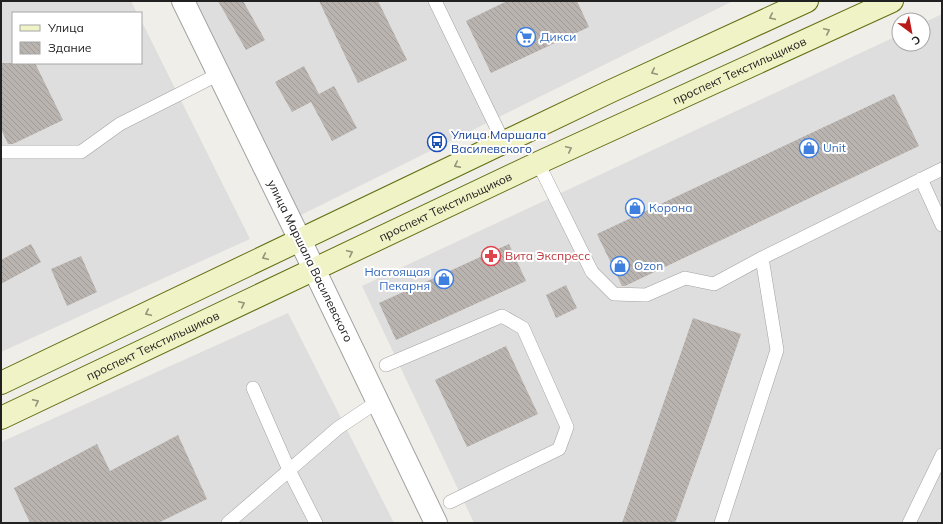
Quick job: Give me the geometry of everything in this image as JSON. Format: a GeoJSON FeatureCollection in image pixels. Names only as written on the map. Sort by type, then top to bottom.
{"type":"FeatureCollection","features":[{"type":"Feature","properties":{"kind":"main road"},"geometry":{"type":"LineString","coordinates":[[1,383],[609,92],[807,1]]}},
{"type":"Feature","properties":{"kind":"main road","name":"проспект Текстильщиков"},"geometry":{"type":"LineString","coordinates":[[1,418],[538,163],[892,1]]}},
{"type":"Feature","properties":{"kind":"street","name":"улица Маршала Василевского"},"geometry":{"type":"LineString","coordinates":[[183,1],[315,270],[436,523]]}},
{"type":"Feature","properties":{"kind":"lane"},"geometry":{"type":"LineString","coordinates":[[435,1],[504,143]]}},
{"type":"Feature","properties":{"kind":"lane"},"geometry":{"type":"LineString","coordinates":[[1,152],[81,152],[120,124],[219,74]]}},
{"type":"Feature","properties":{"kind":"lane"},"geometry":{"type":"LineString","coordinates":[[538,163],[592,272],[614,294],[646,295],[686,278],[714,284],[762,258],[942,169]]}},
{"type":"Feature","properties":{"kind":"lane"},"geometry":{"type":"LineString","coordinates":[[921,179],[942,225]]}},
{"type":"Feature","properties":{"kind":"lane"},"geometry":{"type":"LineString","coordinates":[[721,523],[777,350],[762,258]]}},
{"type":"Feature","properties":{"kind":"lane"},"geometry":{"type":"LineString","coordinates":[[386,365],[502,316],[523,328],[567,427],[559,449],[450,502]]}},
{"type":"Feature","properties":{"kind":"lane"},"geometry":{"type":"LineString","coordinates":[[253,388],[289,470],[316,523]]}},
{"type":"Feature","properties":{"kind":"lane"},"geometry":{"type":"LineString","coordinates":[[228,523],[338,428],[377,402]]}},
{"type":"Feature","properties":{"kind":"lane"},"geometry":{"type":"LineString","coordinates":[[909,523],[942,455]]}},
{"type":"Feature","properties":{"kind":"shaded area"},"geometry":{"type":"Polygon","coordinates":[[[1,1],[131,1],[136,12],[12,12],[12,64],[142,64],[142,22],[250,239],[1,352],[1,1]]]}},
{"type":"Feature","properties":{"kind":"shaded area"},"geometry":{"type":"Polygon","coordinates":[[[194,1],[733,1],[299,216],[194,1]]]}},
{"type":"Feature","properties":{"kind":"shaded area"},"geometry":{"type":"Polygon","coordinates":[[[942,14],[942,523],[474,523],[362,286],[891,39],[891,52],[931,52],[931,19],[942,14]]]}},
{"type":"Feature","properties":{"kind":"shaded area"},"geometry":{"type":"Polygon","coordinates":[[[288,313],[394,523],[1,523],[1,442],[288,313]]]}},
{"type":"Feature","properties":{"kind":"building"},"geometry":{"type":"Polygon","coordinates":[[[218,1],[243,1],[265,40],[246,50],[218,1]]]}},
{"type":"Feature","properties":{"kind":"building"},"geometry":{"type":"Polygon","coordinates":[[[319,1],[378,1],[407,60],[358,83],[319,1]]]}},
{"type":"Feature","properties":{"kind":"building"},"geometry":{"type":"Polygon","coordinates":[[[507,1],[577,1],[589,27],[491,73],[466,21],[507,1]]]}},
{"type":"Feature","properties":{"kind":"building"},"geometry":{"type":"Polygon","coordinates":[[[1,63],[35,64],[63,120],[13,144],[8,144],[1,129],[1,63]]]}},
{"type":"Feature","properties":{"kind":"building"},"geometry":{"type":"Polygon","coordinates":[[[304,66],[319,94],[334,86],[357,128],[332,141],[311,102],[292,112],[275,82],[304,66]]]}},
{"type":"Feature","properties":{"kind":"building"},"geometry":{"type":"Polygon","coordinates":[[[894,94],[919,146],[625,286],[622,286],[597,234],[894,94]]]}},
{"type":"Feature","properties":{"kind":"building"},"geometry":{"type":"Polygon","coordinates":[[[31,244],[41,262],[1,284],[1,260],[31,244]]]}},
{"type":"Feature","properties":{"kind":"building"},"geometry":{"type":"Polygon","coordinates":[[[509,244],[526,281],[396,340],[379,303],[509,244]]]}},
{"type":"Feature","properties":{"kind":"building"},"geometry":{"type":"Polygon","coordinates":[[[81,256],[97,292],[67,306],[51,269],[81,256]]]}},
{"type":"Feature","properties":{"kind":"building"},"geometry":{"type":"Polygon","coordinates":[[[566,285],[577,308],[556,318],[546,295],[566,285]]]}},
{"type":"Feature","properties":{"kind":"building"},"geometry":{"type":"Polygon","coordinates":[[[693,318],[741,334],[705,439],[675,523],[622,523],[693,318]]]}},
{"type":"Feature","properties":{"kind":"building"},"geometry":{"type":"Polygon","coordinates":[[[506,346],[538,414],[467,447],[435,380],[506,346]]]}},
{"type":"Feature","properties":{"kind":"building"},"geometry":{"type":"Polygon","coordinates":[[[178,435],[207,499],[158,523],[30,523],[14,488],[97,444],[110,471],[178,435]]]}},
{"type":"Feature","properties":{"kind":"place","name":"Дикси"},"geometry":{"type":"Point","coordinates":[526,37]}},
{"type":"Feature","properties":{"kind":"place","name":"Улица Маршала Василевского"},"geometry":{"type":"Point","coordinates":[437,142]}},
{"type":"Feature","properties":{"kind":"place","name":"Unit"},"geometry":{"type":"Point","coordinates":[809,148]}},
{"type":"Feature","properties":{"kind":"place","name":"Корона"},"geometry":{"type":"Point","coordinates":[635,208]}},
{"type":"Feature","properties":{"kind":"place","name":"Вита Экспресс"},"geometry":{"type":"Point","coordinates":[491,256]}},
{"type":"Feature","properties":{"kind":"place","name":"Ozon"},"geometry":{"type":"Point","coordinates":[620,266]}},
{"type":"Feature","properties":{"kind":"place","name":"Настоящая Пекарня"},"geometry":{"type":"Point","coordinates":[444,279]}}]}
